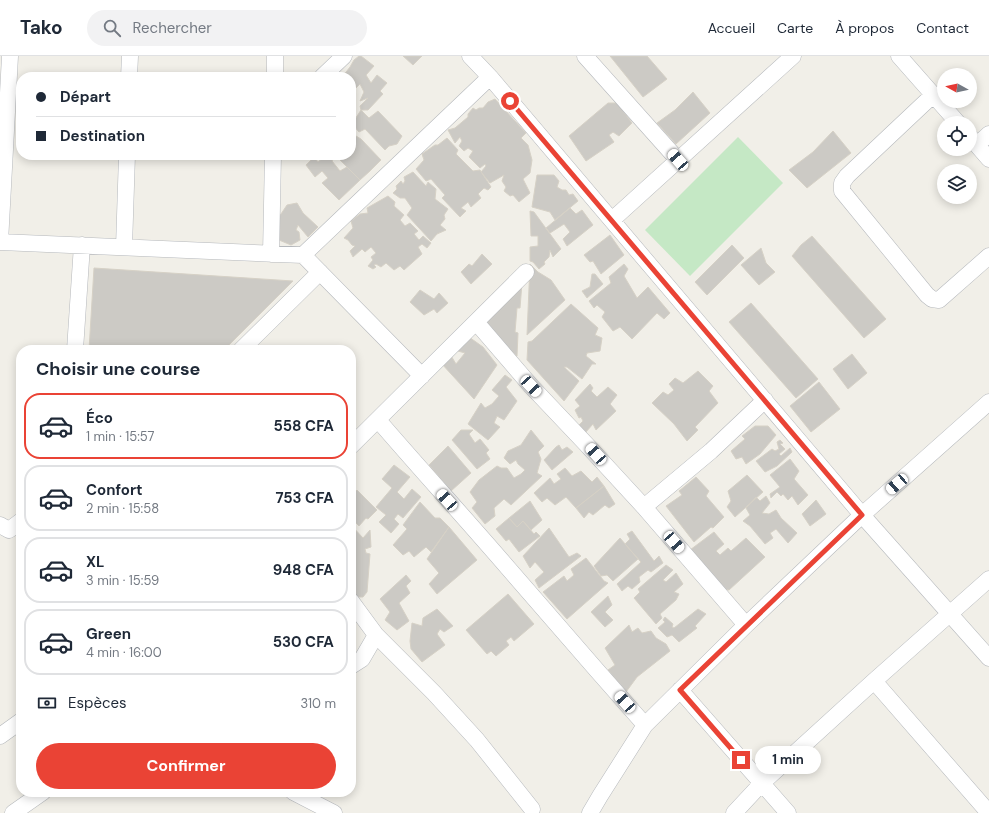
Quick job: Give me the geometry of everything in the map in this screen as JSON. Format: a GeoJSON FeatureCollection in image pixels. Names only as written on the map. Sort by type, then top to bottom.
{"type":"FeatureCollection","features":[{"type":"Feature","properties":{"kind":"street"},"geometry":{"type":"LineString","coordinates":[[10,56],[4,105],[0,242],[304,255],[422,376]]}},
{"type":"Feature","properties":{"kind":"street"},"geometry":{"type":"LineString","coordinates":[[129,72],[130,56]]}},
{"type":"Feature","properties":{"kind":"street"},"geometry":{"type":"LineString","coordinates":[[275,72],[276,56]]}},
{"type":"Feature","properties":{"kind":"street"},"geometry":{"type":"LineString","coordinates":[[327,72],[344,56]]}},
{"type":"Feature","properties":{"kind":"street"},"geometry":{"type":"LineString","coordinates":[[470,56],[490,77],[862,515],[989,658]]}},
{"type":"Feature","properties":{"kind":"street"},"geometry":{"type":"LineString","coordinates":[[585,56],[678,160]]}},
{"type":"Feature","properties":{"kind":"street"},"geometry":{"type":"LineString","coordinates":[[612,220],[793,56]]}},
{"type":"Feature","properties":{"kind":"street"},"geometry":{"type":"LineString","coordinates":[[899,56],[952,116]]}},
{"type":"Feature","properties":{"kind":"street"},"geometry":{"type":"LineString","coordinates":[[304,255],[490,77]]}},
{"type":"Feature","properties":{"kind":"street"},"geometry":{"type":"LineString","coordinates":[[933,95],[847,176],[842,183],[842,191],[932,300],[939,300],[989,256]]}},
{"type":"Feature","properties":{"kind":"street"},"geometry":{"type":"LineString","coordinates":[[977,139],[989,134]]}},
{"type":"Feature","properties":{"kind":"street"},"geometry":{"type":"LineString","coordinates":[[977,146],[989,159]]}},
{"type":"Feature","properties":{"kind":"street"},"geometry":{"type":"LineString","coordinates":[[124,248],[127,160]]}},
{"type":"Feature","properties":{"kind":"street"},"geometry":{"type":"LineString","coordinates":[[271,254],[273,160]]}},
{"type":"Feature","properties":{"kind":"street"},"geometry":{"type":"LineString","coordinates":[[75,345],[82,245]]}},
{"type":"Feature","properties":{"kind":"street"},"geometry":{"type":"LineString","coordinates":[[246,345],[320,272]]}},
{"type":"Feature","properties":{"kind":"street"},"geometry":{"type":"LineString","coordinates":[[356,441],[526,272]]}},
{"type":"Feature","properties":{"kind":"street"},"geometry":{"type":"LineString","coordinates":[[476,322],[531,386],[644,507],[746,625]]}},
{"type":"Feature","properties":{"kind":"street"},"geometry":{"type":"LineString","coordinates":[[644,507],[711,451],[765,400]]}},
{"type":"Feature","properties":{"kind":"street"},"geometry":{"type":"LineString","coordinates":[[590,813],[645,725],[746,625],[862,515],[989,402]]}},
{"type":"Feature","properties":{"kind":"street"},"geometry":{"type":"LineString","coordinates":[[378,420],[645,725]]}},
{"type":"Feature","properties":{"kind":"street"},"geometry":{"type":"LineString","coordinates":[[0,525],[9,530],[16,524]]}},
{"type":"Feature","properties":{"kind":"street"},"geometry":{"type":"LineString","coordinates":[[734,813],[762,783],[989,579]]}},
{"type":"Feature","properties":{"kind":"street"},"geometry":{"type":"LineString","coordinates":[[356,608],[376,635],[434,693],[477,740],[532,809]]}},
{"type":"Feature","properties":{"kind":"street"},"geometry":{"type":"LineString","coordinates":[[356,663],[362,659],[376,635]]}},
{"type":"Feature","properties":{"kind":"street"},"geometry":{"type":"LineString","coordinates":[[874,681],[989,812]]}},
{"type":"Feature","properties":{"kind":"street"},"geometry":{"type":"LineString","coordinates":[[680,690],[788,813]]}},
{"type":"Feature","properties":{"kind":"street"},"geometry":{"type":"LineString","coordinates":[[0,736],[16,725]]}},
{"type":"Feature","properties":{"kind":"street"},"geometry":{"type":"LineString","coordinates":[[13,813],[36,797]]}},
{"type":"Feature","properties":{"kind":"street"},"geometry":{"type":"LineString","coordinates":[[303,797],[334,813]]}},
{"type":"Feature","properties":{"kind":"green space"},"geometry":{"type":"Polygon","coordinates":[[[738,137],[783,183],[690,276],[645,230],[738,137]]]}},
{"type":"Feature","properties":{"kind":"building"},"geometry":{"type":"Polygon","coordinates":[[[361,56],[374,66],[366,75],[371,83],[377,75],[387,83],[380,91],[383,94],[368,110],[361,110],[360,106],[368,98],[360,101],[364,92],[360,84],[356,88],[356,72],[346,72],[354,60],[361,56]]]}},
{"type":"Feature","properties":{"kind":"building"},"geometry":{"type":"Polygon","coordinates":[[[403,56],[422,56],[413,65],[403,56]]]}},
{"type":"Feature","properties":{"kind":"building"},"geometry":{"type":"Polygon","coordinates":[[[610,56],[647,56],[667,79],[643,97],[610,56]]]}},
{"type":"Feature","properties":{"kind":"building"},"geometry":{"type":"Polygon","coordinates":[[[693,92],[710,113],[676,144],[657,123],[675,110],[693,92]]]}},
{"type":"Feature","properties":{"kind":"building"},"geometry":{"type":"Polygon","coordinates":[[[495,99],[526,133],[521,138],[528,145],[532,160],[530,173],[523,179],[530,193],[519,202],[513,195],[510,196],[504,191],[506,187],[502,181],[504,175],[490,183],[481,172],[486,166],[485,164],[480,168],[469,157],[473,151],[468,148],[464,151],[459,146],[462,141],[460,137],[455,143],[448,130],[455,128],[468,117],[468,114],[473,108],[476,110],[483,108],[488,102],[495,99]]]}},
{"type":"Feature","properties":{"kind":"building"},"geometry":{"type":"Polygon","coordinates":[[[608,103],[617,103],[632,123],[619,136],[613,132],[609,135],[614,142],[586,161],[569,136],[608,103]]]}},
{"type":"Feature","properties":{"kind":"building"},"geometry":{"type":"Polygon","coordinates":[[[361,110],[369,118],[378,111],[402,136],[397,144],[389,146],[385,150],[365,129],[359,132],[356,129],[356,118],[361,110]]]}},
{"type":"Feature","properties":{"kind":"building"},"geometry":{"type":"Polygon","coordinates":[[[833,131],[851,153],[807,188],[789,170],[813,152],[833,131]]]}},
{"type":"Feature","properties":{"kind":"building"},"geometry":{"type":"Polygon","coordinates":[[[356,136],[361,139],[381,160],[360,180],[340,160],[356,160],[356,136]]]}},
{"type":"Feature","properties":{"kind":"building"},"geometry":{"type":"Polygon","coordinates":[[[447,138],[458,150],[456,154],[473,171],[480,170],[491,187],[488,190],[484,188],[478,194],[481,198],[471,207],[468,202],[461,208],[466,211],[460,217],[442,198],[445,195],[431,179],[426,181],[416,169],[424,160],[422,154],[447,138]]]}},
{"type":"Feature","properties":{"kind":"building"},"geometry":{"type":"Polygon","coordinates":[[[311,160],[316,160],[318,162],[320,160],[332,160],[340,171],[347,167],[360,180],[339,200],[322,183],[328,178],[322,171],[315,177],[306,165],[311,160]]]}},
{"type":"Feature","properties":{"kind":"building"},"geometry":{"type":"Polygon","coordinates":[[[413,172],[426,186],[428,182],[436,189],[435,199],[448,209],[444,215],[445,219],[440,225],[446,230],[437,234],[431,241],[407,215],[412,208],[405,198],[400,198],[393,193],[397,189],[396,186],[401,181],[403,184],[405,181],[404,177],[413,172]]]}},
{"type":"Feature","properties":{"kind":"building"},"geometry":{"type":"Polygon","coordinates":[[[537,175],[554,175],[559,181],[557,187],[562,190],[566,190],[569,195],[573,194],[578,201],[555,220],[550,212],[532,207],[537,175]]]}},
{"type":"Feature","properties":{"kind":"building"},"geometry":{"type":"Polygon","coordinates":[[[388,196],[395,202],[394,206],[404,215],[400,220],[405,226],[410,223],[418,231],[414,234],[419,240],[423,236],[431,243],[427,248],[422,244],[418,247],[422,254],[404,270],[400,266],[394,270],[386,263],[381,267],[376,264],[374,265],[376,267],[373,269],[368,266],[373,260],[371,257],[376,253],[371,247],[365,252],[362,249],[353,257],[350,251],[355,246],[344,238],[353,228],[351,221],[360,214],[368,213],[367,208],[388,196]]]}},
{"type":"Feature","properties":{"kind":"building"},"geometry":{"type":"Polygon","coordinates":[[[297,203],[303,213],[318,227],[308,237],[298,225],[296,230],[299,232],[300,240],[291,245],[279,240],[279,217],[287,205],[297,203]]]}},
{"type":"Feature","properties":{"kind":"building"},"geometry":{"type":"Polygon","coordinates":[[[570,208],[576,214],[582,210],[593,225],[567,246],[563,239],[570,232],[564,224],[550,233],[546,228],[570,208]]]}},
{"type":"Feature","properties":{"kind":"building"},"geometry":{"type":"Polygon","coordinates":[[[530,211],[534,212],[561,249],[553,257],[550,250],[549,257],[544,262],[545,264],[539,269],[533,262],[530,261],[530,247],[538,246],[538,236],[531,236],[530,211]]]}},
{"type":"Feature","properties":{"kind":"building"},"geometry":{"type":"Polygon","coordinates":[[[610,235],[624,255],[601,274],[593,261],[590,262],[584,255],[610,235]]]}},
{"type":"Feature","properties":{"kind":"building"},"geometry":{"type":"Polygon","coordinates":[[[812,236],[886,319],[864,338],[792,256],[801,245],[812,236]]]}},
{"type":"Feature","properties":{"kind":"building"},"geometry":{"type":"Polygon","coordinates":[[[732,245],[744,258],[707,295],[695,282],[732,245]]]}},
{"type":"Feature","properties":{"kind":"building"},"geometry":{"type":"Polygon","coordinates":[[[761,248],[766,263],[775,272],[759,285],[741,265],[761,248]]]}},
{"type":"Feature","properties":{"kind":"building"},"geometry":{"type":"Polygon","coordinates":[[[482,254],[492,264],[471,284],[461,272],[469,264],[472,266],[482,254]]]}},
{"type":"Feature","properties":{"kind":"building"},"geometry":{"type":"Polygon","coordinates":[[[530,264],[538,272],[551,280],[565,300],[527,335],[530,264]]]}},
{"type":"Feature","properties":{"kind":"building"},"geometry":{"type":"Polygon","coordinates":[[[624,264],[628,269],[624,276],[637,298],[648,287],[670,313],[664,319],[657,313],[632,339],[620,327],[613,331],[602,317],[605,312],[597,305],[594,308],[589,301],[611,283],[609,277],[624,264]]]}},
{"type":"Feature","properties":{"kind":"building"},"geometry":{"type":"Polygon","coordinates":[[[94,268],[293,281],[229,345],[89,345],[94,268]]]}},
{"type":"Feature","properties":{"kind":"building"},"geometry":{"type":"Polygon","coordinates":[[[592,274],[595,274],[603,284],[587,298],[582,291],[590,287],[592,274]]]}},
{"type":"Feature","properties":{"kind":"building"},"geometry":{"type":"Polygon","coordinates":[[[522,283],[520,308],[517,308],[515,332],[518,333],[517,356],[495,337],[483,319],[522,283]]]}},
{"type":"Feature","properties":{"kind":"building"},"geometry":{"type":"Polygon","coordinates":[[[420,290],[434,299],[439,293],[448,303],[437,313],[434,309],[424,315],[410,302],[420,290]]]}},
{"type":"Feature","properties":{"kind":"building"},"geometry":{"type":"Polygon","coordinates":[[[751,303],[818,379],[796,398],[729,322],[751,303]]]}},
{"type":"Feature","properties":{"kind":"building"},"geometry":{"type":"Polygon","coordinates":[[[571,304],[598,328],[595,335],[602,338],[600,351],[587,353],[586,356],[596,364],[592,364],[582,379],[567,367],[564,367],[579,381],[564,401],[527,360],[528,342],[532,341],[571,304]]]}},
{"type":"Feature","properties":{"kind":"building"},"geometry":{"type":"Polygon","coordinates":[[[469,337],[483,347],[497,365],[474,399],[441,363],[450,354],[456,364],[465,353],[458,351],[469,337]]]}},
{"type":"Feature","properties":{"kind":"building"},"geometry":{"type":"Polygon","coordinates":[[[852,354],[867,373],[848,389],[833,369],[852,354]]]}},
{"type":"Feature","properties":{"kind":"building"},"geometry":{"type":"Polygon","coordinates":[[[698,371],[713,386],[709,391],[718,403],[695,427],[698,430],[687,441],[674,424],[652,403],[663,392],[668,395],[674,390],[669,384],[675,378],[683,383],[698,371]]]}},
{"type":"Feature","properties":{"kind":"building"},"geometry":{"type":"Polygon","coordinates":[[[505,375],[512,380],[506,387],[517,401],[504,420],[497,416],[494,423],[500,427],[488,440],[468,424],[481,403],[485,408],[492,404],[499,396],[492,390],[505,375]]]}},
{"type":"Feature","properties":{"kind":"building"},"geometry":{"type":"Polygon","coordinates":[[[819,382],[840,409],[811,432],[790,406],[819,382]]]}},
{"type":"Feature","properties":{"kind":"building"},"geometry":{"type":"Polygon","coordinates":[[[590,384],[593,388],[591,391],[597,397],[608,387],[617,395],[610,404],[616,411],[596,430],[593,424],[585,433],[578,426],[583,421],[581,417],[579,418],[575,410],[580,406],[575,400],[590,384]]]}},
{"type":"Feature","properties":{"kind":"building"},"geometry":{"type":"Polygon","coordinates":[[[755,426],[768,426],[776,435],[760,454],[746,464],[742,457],[736,459],[731,451],[745,439],[742,436],[755,426]]]}},
{"type":"Feature","properties":{"kind":"building"},"geometry":{"type":"Polygon","coordinates":[[[461,430],[473,430],[469,434],[475,443],[480,439],[489,450],[486,453],[490,459],[477,469],[452,440],[461,430]]]}},
{"type":"Feature","properties":{"kind":"building"},"geometry":{"type":"Polygon","coordinates":[[[531,430],[544,446],[538,452],[541,459],[537,473],[542,476],[511,505],[504,499],[494,508],[495,516],[485,524],[472,508],[477,502],[470,492],[479,480],[497,466],[507,468],[514,478],[525,470],[516,460],[510,464],[504,458],[508,451],[521,445],[531,430]]]}},
{"type":"Feature","properties":{"kind":"building"},"geometry":{"type":"Polygon","coordinates":[[[780,440],[783,443],[780,444],[785,449],[779,454],[781,456],[790,448],[792,452],[777,466],[765,472],[756,461],[772,449],[775,451],[779,449],[777,442],[780,440]]]}},
{"type":"Feature","properties":{"kind":"building"},"geometry":{"type":"Polygon","coordinates":[[[559,445],[562,450],[567,447],[573,452],[552,470],[544,460],[559,445]]]}},
{"type":"Feature","properties":{"kind":"building"},"geometry":{"type":"Polygon","coordinates":[[[448,446],[471,473],[451,491],[429,465],[448,446]]]}},
{"type":"Feature","properties":{"kind":"building"},"geometry":{"type":"Polygon","coordinates":[[[790,459],[799,471],[794,479],[808,495],[798,505],[792,496],[788,500],[783,494],[781,496],[777,492],[771,498],[770,494],[780,487],[770,475],[790,459]]]}},
{"type":"Feature","properties":{"kind":"building"},"geometry":{"type":"Polygon","coordinates":[[[394,465],[410,477],[397,492],[404,499],[412,489],[421,497],[403,518],[398,514],[394,519],[399,524],[391,533],[379,522],[386,515],[376,507],[392,488],[382,479],[394,465]]]}},
{"type":"Feature","properties":{"kind":"building"},"geometry":{"type":"Polygon","coordinates":[[[565,468],[572,476],[581,471],[592,482],[597,477],[604,486],[576,508],[566,497],[555,505],[547,498],[542,502],[534,493],[550,478],[554,484],[561,479],[557,474],[565,468]]]}},
{"type":"Feature","properties":{"kind":"building"},"geometry":{"type":"Polygon","coordinates":[[[747,475],[763,492],[735,517],[727,507],[731,501],[728,491],[747,475]]]}},
{"type":"Feature","properties":{"kind":"building"},"geometry":{"type":"Polygon","coordinates":[[[696,477],[709,491],[706,496],[724,517],[713,528],[711,527],[694,542],[666,506],[682,495],[679,491],[696,477]]]}},
{"type":"Feature","properties":{"kind":"building"},"geometry":{"type":"Polygon","coordinates":[[[604,486],[615,504],[609,508],[605,505],[593,515],[589,512],[584,518],[576,508],[604,486]]]}},
{"type":"Feature","properties":{"kind":"building"},"geometry":{"type":"Polygon","coordinates":[[[357,490],[377,510],[368,519],[366,518],[359,526],[356,523],[357,490]]]}},
{"type":"Feature","properties":{"kind":"building"},"geometry":{"type":"Polygon","coordinates":[[[766,496],[770,503],[762,513],[769,514],[776,510],[781,518],[797,533],[788,543],[776,529],[770,533],[773,538],[765,544],[750,526],[743,521],[750,515],[746,508],[756,497],[760,501],[766,496]]]}},
{"type":"Feature","properties":{"kind":"building"},"geometry":{"type":"Polygon","coordinates":[[[816,500],[826,514],[810,526],[802,514],[816,500]]]}},
{"type":"Feature","properties":{"kind":"building"},"geometry":{"type":"Polygon","coordinates":[[[530,501],[542,520],[531,530],[523,521],[517,527],[509,518],[530,501]]]}},
{"type":"Feature","properties":{"kind":"building"},"geometry":{"type":"Polygon","coordinates":[[[420,502],[435,518],[440,518],[449,527],[431,552],[426,547],[414,557],[409,551],[403,555],[393,545],[407,529],[403,525],[420,502]]]}},
{"type":"Feature","properties":{"kind":"building"},"geometry":{"type":"Polygon","coordinates":[[[509,518],[517,527],[523,521],[534,534],[536,532],[540,536],[519,552],[509,539],[506,541],[496,529],[509,518]]]}},
{"type":"Feature","properties":{"kind":"building"},"geometry":{"type":"Polygon","coordinates":[[[449,527],[477,560],[437,594],[429,584],[439,573],[427,559],[449,527]]]}},
{"type":"Feature","properties":{"kind":"building"},"geometry":{"type":"Polygon","coordinates":[[[549,528],[569,557],[577,553],[581,556],[539,588],[535,580],[544,572],[535,562],[530,568],[523,556],[549,528]]]}},
{"type":"Feature","properties":{"kind":"building"},"geometry":{"type":"Polygon","coordinates":[[[356,530],[363,538],[370,530],[371,547],[365,549],[366,553],[370,554],[367,592],[363,597],[357,597],[356,530]]]}},
{"type":"Feature","properties":{"kind":"building"},"geometry":{"type":"Polygon","coordinates":[[[632,531],[654,561],[659,556],[663,563],[651,572],[648,570],[639,577],[640,582],[632,589],[628,586],[622,591],[617,584],[641,562],[625,544],[630,539],[627,534],[632,531]]]}},
{"type":"Feature","properties":{"kind":"building"},"geometry":{"type":"Polygon","coordinates":[[[714,532],[724,544],[716,551],[720,555],[728,548],[731,551],[746,538],[765,557],[729,590],[723,589],[690,550],[714,532]]]}},
{"type":"Feature","properties":{"kind":"building"},"geometry":{"type":"Polygon","coordinates":[[[620,538],[638,559],[613,581],[607,575],[601,576],[594,566],[620,538]]]}},
{"type":"Feature","properties":{"kind":"building"},"geometry":{"type":"Polygon","coordinates":[[[586,558],[604,581],[608,583],[567,619],[543,592],[564,576],[567,581],[574,575],[571,569],[586,558]]]}},
{"type":"Feature","properties":{"kind":"building"},"geometry":{"type":"Polygon","coordinates":[[[666,565],[673,570],[663,580],[666,582],[676,573],[683,584],[674,592],[679,594],[676,600],[660,614],[662,618],[656,624],[634,598],[640,592],[638,589],[666,565]]]}},
{"type":"Feature","properties":{"kind":"building"},"geometry":{"type":"Polygon","coordinates":[[[406,575],[411,581],[406,586],[410,593],[399,603],[409,621],[397,630],[385,620],[390,612],[380,599],[406,575]]]}},
{"type":"Feature","properties":{"kind":"building"},"geometry":{"type":"Polygon","coordinates":[[[508,594],[534,624],[514,641],[511,637],[506,641],[509,645],[496,656],[491,651],[487,654],[466,630],[508,594]]]}},
{"type":"Feature","properties":{"kind":"building"},"geometry":{"type":"Polygon","coordinates":[[[608,596],[612,605],[605,612],[613,620],[605,627],[591,612],[608,596]]]}},
{"type":"Feature","properties":{"kind":"building"},"geometry":{"type":"Polygon","coordinates":[[[437,609],[453,626],[444,632],[440,629],[437,634],[445,645],[422,662],[411,649],[410,641],[412,623],[422,626],[423,618],[437,609]]]}},
{"type":"Feature","properties":{"kind":"building"},"geometry":{"type":"Polygon","coordinates":[[[698,609],[706,614],[695,626],[697,628],[679,642],[672,635],[667,637],[658,628],[665,622],[663,620],[665,617],[673,624],[672,627],[674,628],[698,609]]]}},
{"type":"Feature","properties":{"kind":"building"},"geometry":{"type":"Polygon","coordinates":[[[629,625],[632,632],[638,628],[642,633],[651,631],[656,638],[666,644],[670,651],[637,677],[626,692],[608,670],[615,665],[605,648],[629,625]]]}},
{"type":"Feature","properties":{"kind":"route"},"geometry":{"type":"LineString","coordinates":[[510,101],[862,515],[680,690],[741,760]]}}]}
